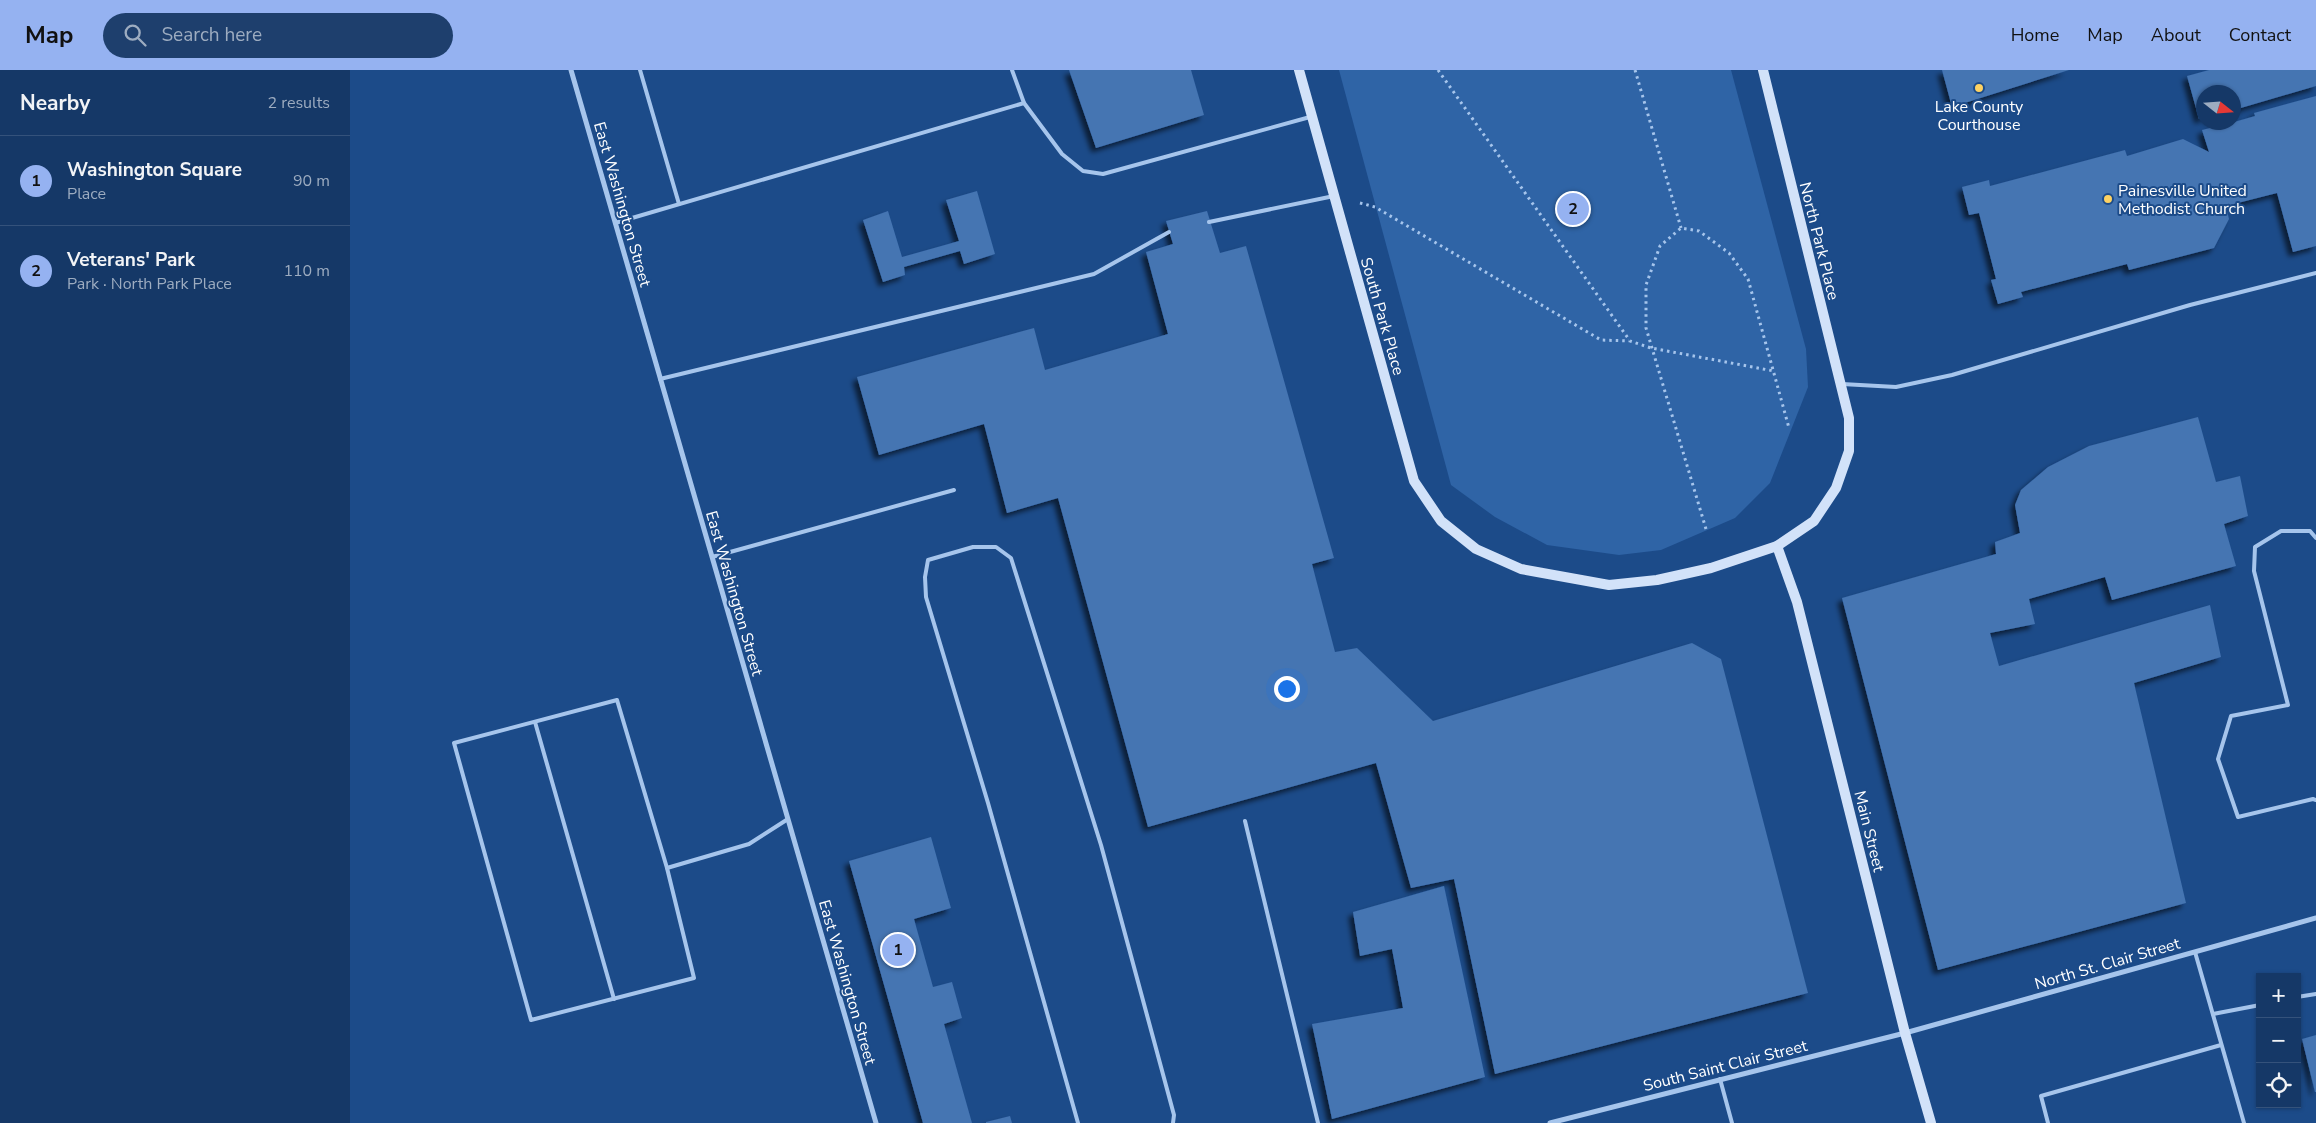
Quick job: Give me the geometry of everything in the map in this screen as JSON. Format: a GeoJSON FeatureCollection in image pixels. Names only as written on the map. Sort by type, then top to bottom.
{"type":"FeatureCollection","features":[{"type":"Feature","properties":{"kind":"street","name":"East Washington Street"},"geometry":{"type":"LineString","coordinates":[[571,70],[876,1123]]}},
{"type":"Feature","properties":{"kind":"street","name":"South Park Place"},"geometry":{"type":"LineString","coordinates":[[1299,70],[1414,481],[1441,521],[1476,549],[1521,569],[1609,586],[1657,580],[1711,568],[1778,546]]}},
{"type":"Feature","properties":{"kind":"street","name":"North Park Place"},"geometry":{"type":"LineString","coordinates":[[1763,70],[1849,418],[1849,451],[1836,488],[1814,521],[1778,546]]}},
{"type":"Feature","properties":{"kind":"street","name":"Main Street"},"geometry":{"type":"LineString","coordinates":[[1778,546],[1797,602],[1905,1033],[1931,1123]]}},
{"type":"Feature","properties":{"kind":"street","name":"North St. Clair Street"},"geometry":{"type":"LineString","coordinates":[[1905,1033],[2316,918]]}},
{"type":"Feature","properties":{"kind":"street","name":"South Saint Clair Street"},"geometry":{"type":"LineString","coordinates":[[1550,1123],[1905,1033]]}},
{"type":"Feature","properties":{"kind":"lane"},"geometry":{"type":"LineString","coordinates":[[640,70],[679,204]]}},
{"type":"Feature","properties":{"kind":"lane"},"geometry":{"type":"LineString","coordinates":[[1012,70],[1024,103],[1062,154],[1083,171],[1103,174],[1312,116]]}},
{"type":"Feature","properties":{"kind":"lane"},"geometry":{"type":"LineString","coordinates":[[615,223],[1024,103]]}},
{"type":"Feature","properties":{"kind":"lane"},"geometry":{"type":"LineString","coordinates":[[1209,222],[1334,196]]}},
{"type":"Feature","properties":{"kind":"lane"},"geometry":{"type":"LineString","coordinates":[[660,379],[1094,274],[1169,232]]}},
{"type":"Feature","properties":{"kind":"lane"},"geometry":{"type":"LineString","coordinates":[[1840,384],[1896,387],[1952,375],[2190,305],[2316,273]]}},
{"type":"Feature","properties":{"kind":"lane"},"geometry":{"type":"LineString","coordinates":[[712,557],[954,490]]}},
{"type":"Feature","properties":{"kind":"lane"},"geometry":{"type":"LineString","coordinates":[[2316,538],[2310,531],[2281,531],[2254,547],[2254,571],[2288,704],[2231,716],[2218,759],[2238,817],[2313,799],[2316,800]]}},
{"type":"Feature","properties":{"kind":"lane"},"geometry":{"type":"LineString","coordinates":[[1078,1123],[988,803],[926,597],[925,577],[928,560],[973,546],[996,547],[1011,558],[1101,845],[1174,1115],[1173,1123]]}},
{"type":"Feature","properties":{"kind":"lane"},"geometry":{"type":"LineString","coordinates":[[617,700],[667,868],[694,978],[531,1020],[454,743],[617,700]]}},
{"type":"Feature","properties":{"kind":"lane"},"geometry":{"type":"LineString","coordinates":[[535,722],[614,999]]}},
{"type":"Feature","properties":{"kind":"lane"},"geometry":{"type":"LineString","coordinates":[[667,868],[749,844],[788,819]]}},
{"type":"Feature","properties":{"kind":"lane"},"geometry":{"type":"LineString","coordinates":[[1245,821],[1318,1123]]}},
{"type":"Feature","properties":{"kind":"lane"},"geometry":{"type":"LineString","coordinates":[[2195,952],[2244,1123]]}},
{"type":"Feature","properties":{"kind":"lane"},"geometry":{"type":"LineString","coordinates":[[2301,996],[2316,994]]}},
{"type":"Feature","properties":{"kind":"lane"},"geometry":{"type":"LineString","coordinates":[[2213,1014],[2256,1006]]}},
{"type":"Feature","properties":{"kind":"lane"},"geometry":{"type":"LineString","coordinates":[[2048,1123],[2041,1096],[2221,1045]]}},
{"type":"Feature","properties":{"kind":"lane"},"geometry":{"type":"LineString","coordinates":[[1720,1079],[1732,1123]]}},
{"type":"Feature","properties":{"kind":"path"},"geometry":{"type":"LineString","coordinates":[[1438,70],[1630,341]]}},
{"type":"Feature","properties":{"kind":"path"},"geometry":{"type":"LineString","coordinates":[[1635,70],[1681,228]]}},
{"type":"Feature","properties":{"kind":"path"},"geometry":{"type":"LineString","coordinates":[[1334,196],[1375,207],[1600,340],[1630,341],[1652,348],[1774,370]]}},
{"type":"Feature","properties":{"kind":"path"},"geometry":{"type":"LineString","coordinates":[[1681,228],[1660,246],[1646,285],[1646,328],[1706,529]]}},
{"type":"Feature","properties":{"kind":"path"},"geometry":{"type":"LineString","coordinates":[[1681,228],[1699,231],[1729,253],[1748,279],[1789,428]]}},
{"type":"Feature","properties":{"kind":"shaded area"},"geometry":{"type":"Polygon","coordinates":[[[1339,70],[1731,70],[1806,349],[1808,387],[1770,483],[1735,518],[1661,550],[1619,555],[1547,545],[1495,517],[1451,485],[1339,70]]]}},
{"type":"Feature","properties":{"kind":"building"},"geometry":{"type":"Polygon","coordinates":[[[1069,70],[1191,70],[1204,115],[1096,148],[1069,70]]]}},
{"type":"Feature","properties":{"kind":"building","name":"Lake County Courthouse"},"geometry":{"type":"Polygon","coordinates":[[[1942,70],[2069,70],[1952,107],[1942,70]]]}},
{"type":"Feature","properties":{"kind":"building"},"geometry":{"type":"Polygon","coordinates":[[[2209,70],[2316,70],[2316,86],[2241,108],[2241,85],[2196,85],[2196,108],[2187,76],[2209,70]]]}},
{"type":"Feature","properties":{"kind":"building","name":"Painesville United Methodist Church"},"geometry":{"type":"Polygon","coordinates":[[[2316,96],[2316,246],[2293,252],[2277,193],[2226,206],[2229,219],[2214,248],[2129,270],[2127,264],[2021,292],[2023,297],[1998,304],[1991,280],[1996,279],[1979,213],[1969,215],[1962,187],[1989,180],[1990,186],[2125,150],[2127,156],[2183,139],[2209,152],[2202,130],[2241,130],[2241,120],[2255,116],[2254,113],[2316,96]]]}},
{"type":"Feature","properties":{"kind":"building"},"geometry":{"type":"Polygon","coordinates":[[[977,191],[995,254],[964,264],[960,251],[904,267],[905,275],[883,282],[863,220],[888,211],[902,257],[959,241],[946,200],[977,191]]]}},
{"type":"Feature","properties":{"kind":"building"},"geometry":{"type":"Polygon","coordinates":[[[1207,211],[1220,253],[1246,246],[1334,558],[1312,564],[1335,652],[1357,648],[1433,721],[1692,643],[1721,659],[1808,993],[1495,1074],[1454,879],[1411,888],[1376,763],[1148,827],[1058,498],[1007,513],[984,424],[879,455],[857,377],[1034,328],[1045,370],[1168,334],[1146,252],[1173,244],[1166,221],[1207,211]]]}},
{"type":"Feature","properties":{"kind":"building"},"geometry":{"type":"Polygon","coordinates":[[[2198,417],[2216,482],[2240,476],[2248,516],[2224,524],[2236,566],[2112,600],[2105,577],[2029,599],[2035,624],[1990,633],[1999,666],[2210,605],[2221,657],[2134,683],[2186,903],[1938,970],[1842,598],[1996,554],[1995,542],[2020,533],[2015,505],[2021,490],[2048,467],[2089,446],[2198,417]]]}},
{"type":"Feature","properties":{"kind":"building"},"geometry":{"type":"Polygon","coordinates":[[[931,837],[951,908],[914,919],[933,987],[952,982],[962,1018],[944,1024],[972,1123],[923,1123],[849,861],[931,837]]]}},
{"type":"Feature","properties":{"kind":"building"},"geometry":{"type":"Polygon","coordinates":[[[1444,886],[1485,1077],[1332,1119],[1312,1024],[1403,1008],[1392,949],[1360,956],[1353,912],[1444,886]]]}},
{"type":"Feature","properties":{"kind":"building"},"geometry":{"type":"Polygon","coordinates":[[[2316,1035],[2316,1092],[2315,1092],[2302,1039],[2316,1035]]]}},
{"type":"Feature","properties":{"kind":"building"},"geometry":{"type":"Polygon","coordinates":[[[1010,1116],[1012,1123],[986,1123],[986,1122],[1010,1116]]]}},
{"type":"Feature","properties":{"kind":"place","name":"Lake County Courthouse"},"geometry":{"type":"Point","coordinates":[1979,88]}},
{"type":"Feature","properties":{"kind":"place","name":"Painesville United Methodist Church"},"geometry":{"type":"Point","coordinates":[2108,199]}},
{"type":"Feature","properties":{"kind":"place","name":"Veterans' Park"},"geometry":{"type":"Point","coordinates":[1573,209]}},
{"type":"Feature","properties":{"kind":"place","name":"Washington Square"},"geometry":{"type":"Point","coordinates":[898,950]}}]}
